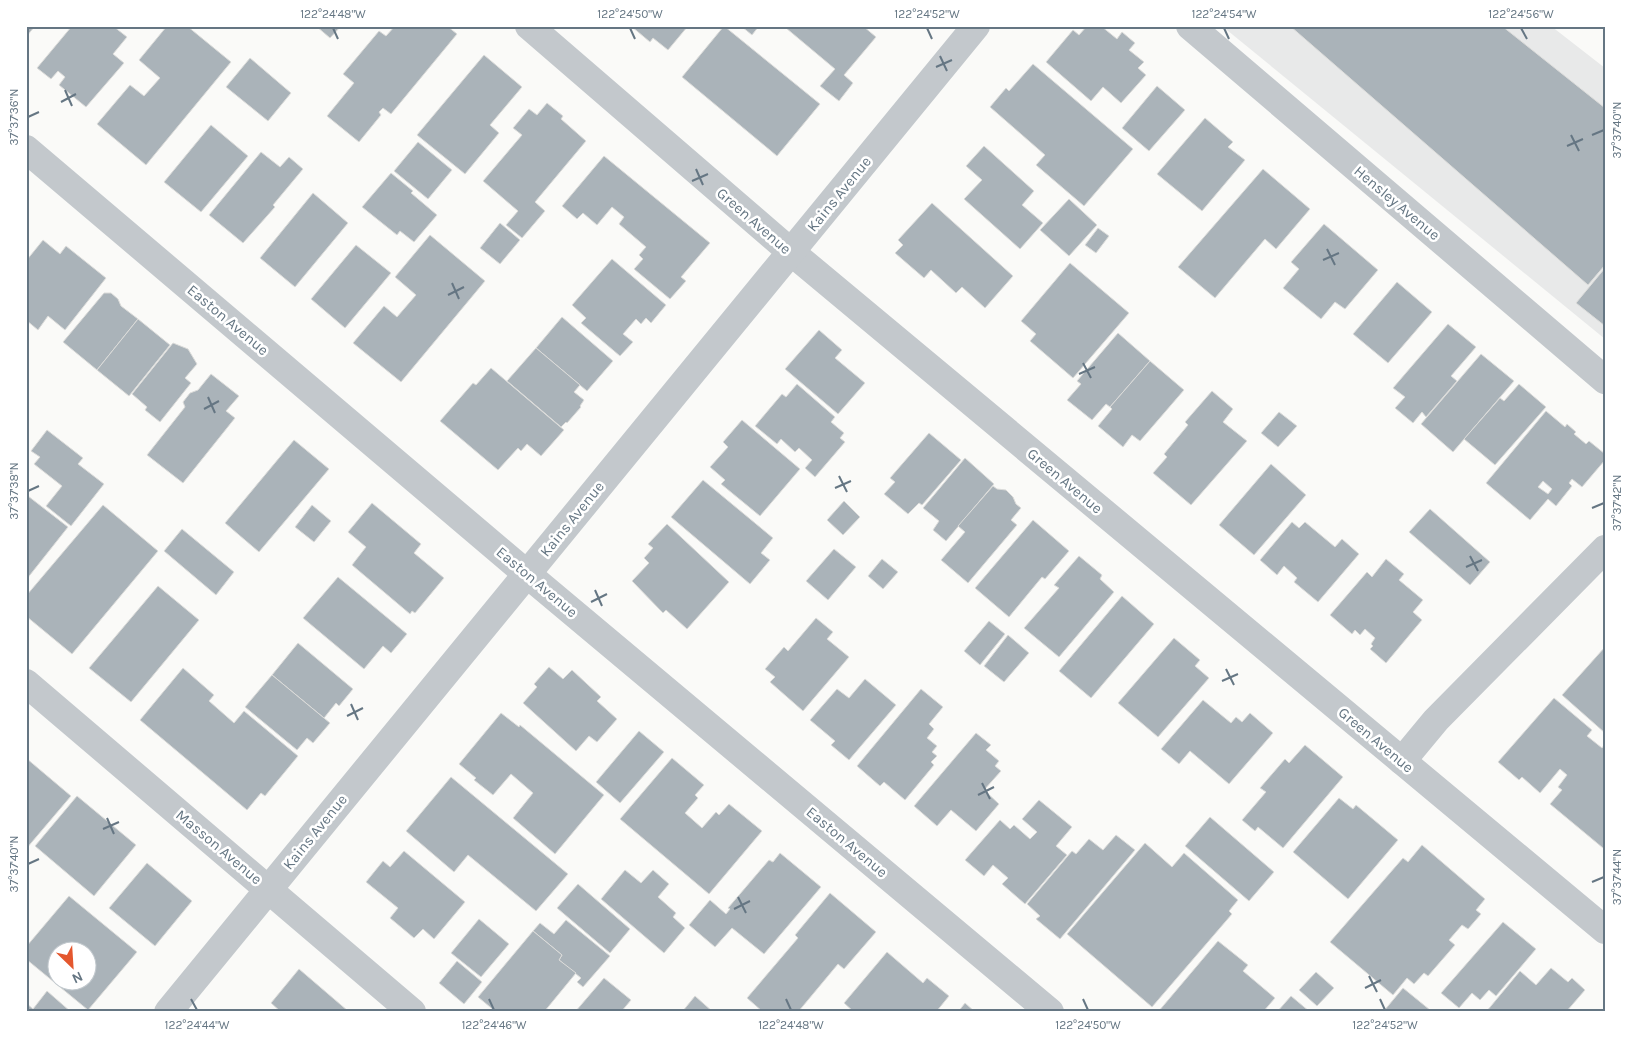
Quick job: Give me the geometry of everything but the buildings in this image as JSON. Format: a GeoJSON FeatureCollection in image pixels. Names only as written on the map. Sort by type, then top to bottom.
{"type":"FeatureCollection","features":[{"type":"Feature","properties":{"kind":"street","name":"Green Avenue"},"geometry":{"type":"LineString","coordinates":[[529,26],[791,252],[1605,930]]}},
{"type":"Feature","properties":{"kind":"street","name":"Kains Avenue"},"geometry":{"type":"LineString","coordinates":[[168,1012],[976,26]]}},
{"type":"Feature","properties":{"kind":"street","name":"Hensley Avenue"},"geometry":{"type":"LineString","coordinates":[[1190,26],[1605,380]]}},
{"type":"Feature","properties":{"kind":"street","name":"Easton Avenue"},"geometry":{"type":"LineString","coordinates":[[26,149],[527,574],[1050,1012]]}},
{"type":"Feature","properties":{"kind":"street"},"geometry":{"type":"LineString","coordinates":[[1402,761],[1436,720],[1605,549]]}},
{"type":"Feature","properties":{"kind":"street","name":"Masson Avenue"},"geometry":{"type":"LineString","coordinates":[[26,683],[412,1012]]}},
{"type":"Feature","properties":{"kind":"shaded area"},"geometry":{"type":"Polygon","coordinates":[[[1222,26],[1551,26],[1605,68],[1605,339],[1222,26]]]}}]}
